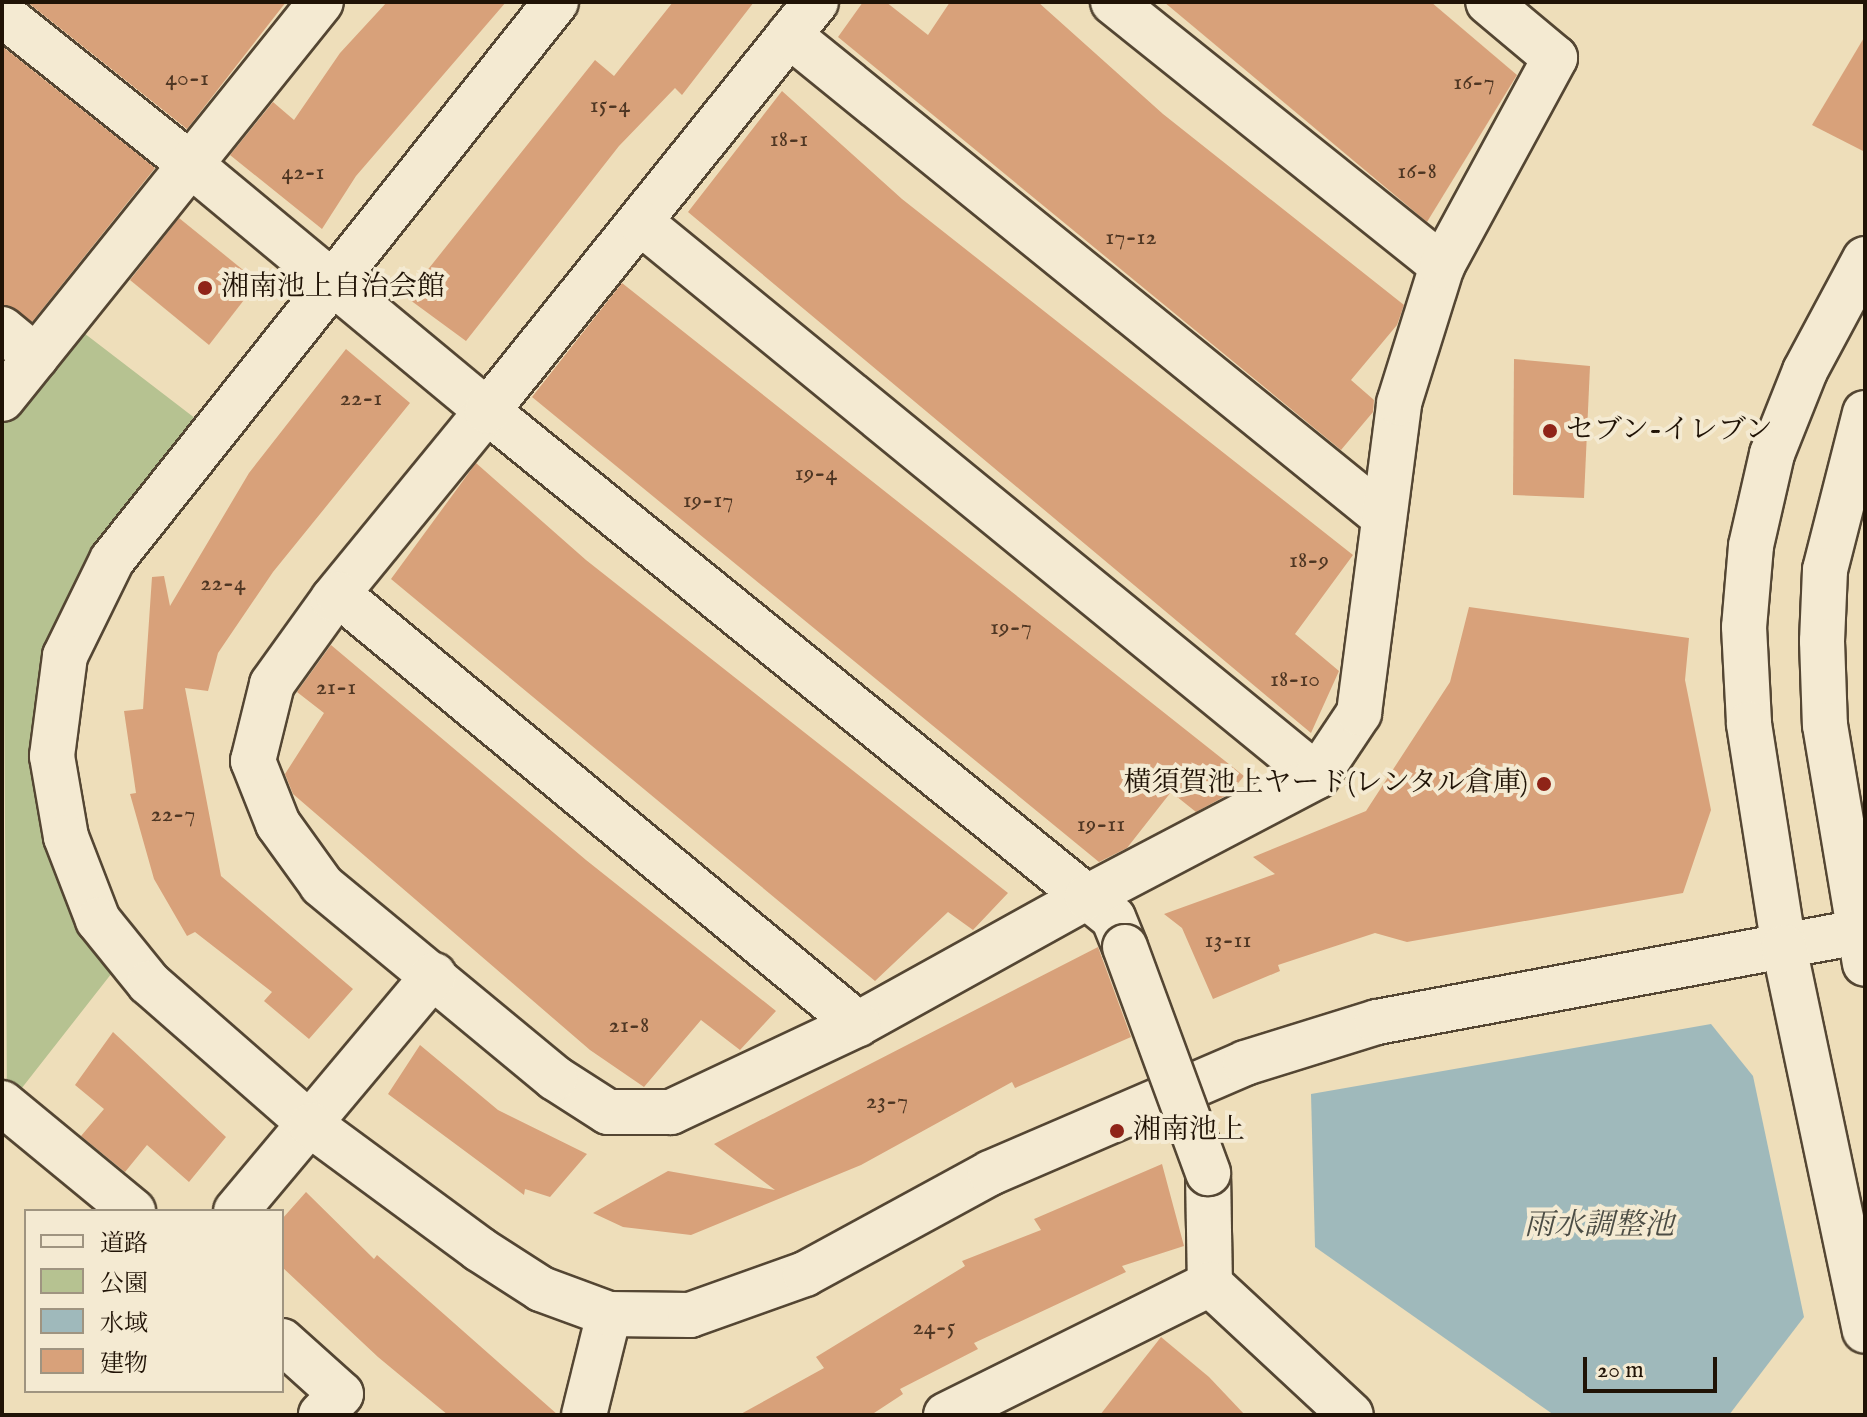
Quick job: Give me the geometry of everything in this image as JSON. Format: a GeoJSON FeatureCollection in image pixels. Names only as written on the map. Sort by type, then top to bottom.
{"type":"FeatureCollection","features":[{"type":"Feature","properties":{"kind":"street"},"geometry":{"type":"LineString","coordinates":[[2,399],[321,2]]}},
{"type":"Feature","properties":{"kind":"street"},"geometry":{"type":"LineString","coordinates":[[556,2],[112,560],[65,656],[52,756],[66,837],[98,920],[149,983],[311,1125],[541,1289],[609,1314],[690,1315],[805,1274],[990,1173],[1245,1063],[1377,1022],[1784,947],[1862,948],[1825,725],[1822,641],[1831,540],[1865,413]]}},
{"type":"Feature","properties":{"kind":"street"},"geometry":{"type":"LineString","coordinates":[[816,2],[338,594],[272,684],[253,761],[278,824],[322,885],[555,1078],[608,1112],[671,1112],[858,1024],[1087,897],[1317,776],[1359,713],[1380,514],[1399,403],[1442,266],[1555,58],[1488,2]]}},
{"type":"Feature","properties":{"kind":"street"},"geometry":{"type":"LineString","coordinates":[[1113,2],[1442,266]]}},
{"type":"Feature","properties":{"kind":"street"},"geometry":{"type":"LineString","coordinates":[[2,14],[1113,918],[1208,1173],[1210,1284],[1351,1415]]}},
{"type":"Feature","properties":{"kind":"street"},"geometry":{"type":"LineString","coordinates":[[789,35],[1380,514]]}},
{"type":"Feature","properties":{"kind":"street"},"geometry":{"type":"LineString","coordinates":[[640,222],[1317,776]]}},
{"type":"Feature","properties":{"kind":"street"},"geometry":{"type":"LineString","coordinates":[[1865,259],[1805,371],[1772,454],[1751,546],[1744,627],[1749,724],[1784,947],[1865,1331]]}},
{"type":"Feature","properties":{"kind":"street"},"geometry":{"type":"LineString","coordinates":[[2,329],[36,357]]}},
{"type":"Feature","properties":{"kind":"street"},"geometry":{"type":"LineString","coordinates":[[338,594],[858,1024]]}},
{"type":"Feature","properties":{"kind":"street"},"geometry":{"type":"LineString","coordinates":[[238,1209],[434,975]]}},
{"type":"Feature","properties":{"kind":"street"},"geometry":{"type":"LineString","coordinates":[[2,1103],[131,1209]]}},
{"type":"Feature","properties":{"kind":"street"},"geometry":{"type":"LineString","coordinates":[[946,1415],[1210,1284]]}},
{"type":"Feature","properties":{"kind":"street"},"geometry":{"type":"LineString","coordinates":[[584,1415],[609,1314]]}},
{"type":"Feature","properties":{"kind":"street"},"geometry":{"type":"LineString","coordinates":[[284,1343],[341,1394],[321,1415]]}},
{"type":"Feature","properties":{"kind":"green space"},"geometry":{"type":"Polygon","coordinates":[[[67,320],[213,432],[112,560],[52,756],[126,955],[7,1107],[2,399],[67,320]]]}},
{"type":"Feature","properties":{"kind":"water","name":"雨水調整池"},"geometry":{"type":"Polygon","coordinates":[[[1711,1024],[1753,1076],[1804,1317],[1729,1415],[1554,1415],[1315,1247],[1311,1094],[1711,1024]]]}},
{"type":"Feature","properties":{"kind":"building"},"geometry":{"type":"Polygon","coordinates":[[[27,2],[286,2],[187,129],[27,2]]]}},
{"type":"Feature","properties":{"kind":"building"},"geometry":{"type":"Polygon","coordinates":[[[387,2],[506,2],[356,176],[322,229],[230,155],[273,102],[294,120],[340,53],[387,2]]]}},
{"type":"Feature","properties":{"kind":"building"},"geometry":{"type":"Polygon","coordinates":[[[673,2],[754,2],[682,95],[675,88],[619,146],[466,341],[406,297],[595,60],[614,76],[673,2]]]}},
{"type":"Feature","properties":{"kind":"building"},"geometry":{"type":"Polygon","coordinates":[[[863,2],[886,2],[928,35],[950,2],[1038,2],[1163,114],[1404,305],[1397,325],[1351,380],[1374,400],[1373,412],[1341,450],[838,37],[863,2]]]}},
{"type":"Feature","properties":{"kind":"building"},"geometry":{"type":"Polygon","coordinates":[[[1164,2],[1431,2],[1517,75],[1427,222],[1164,2]]]}},
{"type":"Feature","properties":{"kind":"building"},"geometry":{"type":"Polygon","coordinates":[[[1865,36],[1865,152],[1812,125],[1865,36]]]}},
{"type":"Feature","properties":{"kind":"building"},"geometry":{"type":"Polygon","coordinates":[[[2,46],[155,168],[32,322],[2,305],[2,46]]]}},
{"type":"Feature","properties":{"kind":"building"},"geometry":{"type":"Polygon","coordinates":[[[782,91],[902,199],[1353,555],[1295,634],[1339,671],[1311,733],[688,212],[782,91]]]}},
{"type":"Feature","properties":{"kind":"building"},"geometry":{"type":"Polygon","coordinates":[[[179,218],[258,282],[209,345],[130,280],[179,218]]]}},
{"type":"Feature","properties":{"kind":"building"},"geometry":{"type":"Polygon","coordinates":[[[622,283],[1244,776],[1229,794],[1196,812],[1171,792],[1127,848],[1099,862],[532,397],[622,283]]]}},
{"type":"Feature","properties":{"kind":"building"},"geometry":{"type":"Polygon","coordinates":[[[346,349],[410,403],[273,572],[218,653],[208,691],[185,688],[221,876],[353,989],[309,1039],[264,1001],[272,992],[195,932],[187,936],[154,879],[130,794],[136,793],[124,711],[143,709],[152,577],[164,576],[170,606],[249,473],[346,349]]]}},
{"type":"Feature","properties":{"kind":"building","name":"セブン-イレブン"},"geometry":{"type":"Polygon","coordinates":[[[1514,359],[1590,366],[1584,498],[1513,495],[1514,359]]]}},
{"type":"Feature","properties":{"kind":"building"},"geometry":{"type":"Polygon","coordinates":[[[476,463],[586,560],[1008,893],[973,930],[948,912],[875,981],[391,579],[476,463]]]}},
{"type":"Feature","properties":{"kind":"building","name":"横須賀池上ヤード(レンタル倉庫)"},"geometry":{"type":"Polygon","coordinates":[[[1469,607],[1689,638],[1685,680],[1711,810],[1683,893],[1407,942],[1375,933],[1278,965],[1280,971],[1213,999],[1182,928],[1164,914],[1275,874],[1253,857],[1366,811],[1450,682],[1469,607]]]}},
{"type":"Feature","properties":{"kind":"building"},"geometry":{"type":"Polygon","coordinates":[[[331,645],[586,860],[776,1011],[740,1050],[701,1020],[644,1087],[590,1050],[293,794],[285,774],[324,713],[297,692],[331,645]]]}},
{"type":"Feature","properties":{"kind":"building"},"geometry":{"type":"Polygon","coordinates":[[[1098,947],[1131,1037],[1015,1088],[1012,1082],[861,1165],[691,1235],[623,1227],[593,1213],[668,1171],[775,1190],[714,1144],[1098,947]]]}},
{"type":"Feature","properties":{"kind":"building"},"geometry":{"type":"Polygon","coordinates":[[[113,1032],[226,1137],[189,1182],[147,1145],[125,1172],[81,1136],[104,1109],[75,1085],[113,1032]]]}},
{"type":"Feature","properties":{"kind":"building"},"geometry":{"type":"Polygon","coordinates":[[[420,1045],[498,1110],[587,1154],[550,1197],[525,1189],[524,1195],[388,1094],[420,1045]]]}},
{"type":"Feature","properties":{"kind":"building"},"geometry":{"type":"Polygon","coordinates":[[[1162,1164],[1184,1246],[1122,1266],[1126,1272],[974,1343],[978,1349],[900,1389],[903,1394],[871,1415],[739,1415],[824,1368],[816,1357],[965,1266],[962,1261],[1041,1230],[1034,1219],[1162,1164]]]}},
{"type":"Feature","properties":{"kind":"building"},"geometry":{"type":"Polygon","coordinates":[[[306,1192],[374,1259],[377,1255],[558,1415],[448,1415],[378,1357],[284,1269],[284,1217],[306,1192]]]}},
{"type":"Feature","properties":{"kind":"building"},"geometry":{"type":"Polygon","coordinates":[[[1161,1337],[1209,1377],[1245,1415],[1100,1415],[1161,1337]]]}},
{"type":"Feature","properties":{"kind":"place","name":"湘南池上自治会館"},"geometry":{"type":"Point","coordinates":[205,288]}},
{"type":"Feature","properties":{"kind":"place","name":"セブン-イレブン"},"geometry":{"type":"Point","coordinates":[1550,431]}},
{"type":"Feature","properties":{"kind":"place","name":"横須賀池上ヤード(レンタル倉庫)"},"geometry":{"type":"Point","coordinates":[1544,784]}},
{"type":"Feature","properties":{"kind":"place","name":"湘南池上"},"geometry":{"type":"Point","coordinates":[1117,1131]}}]}
